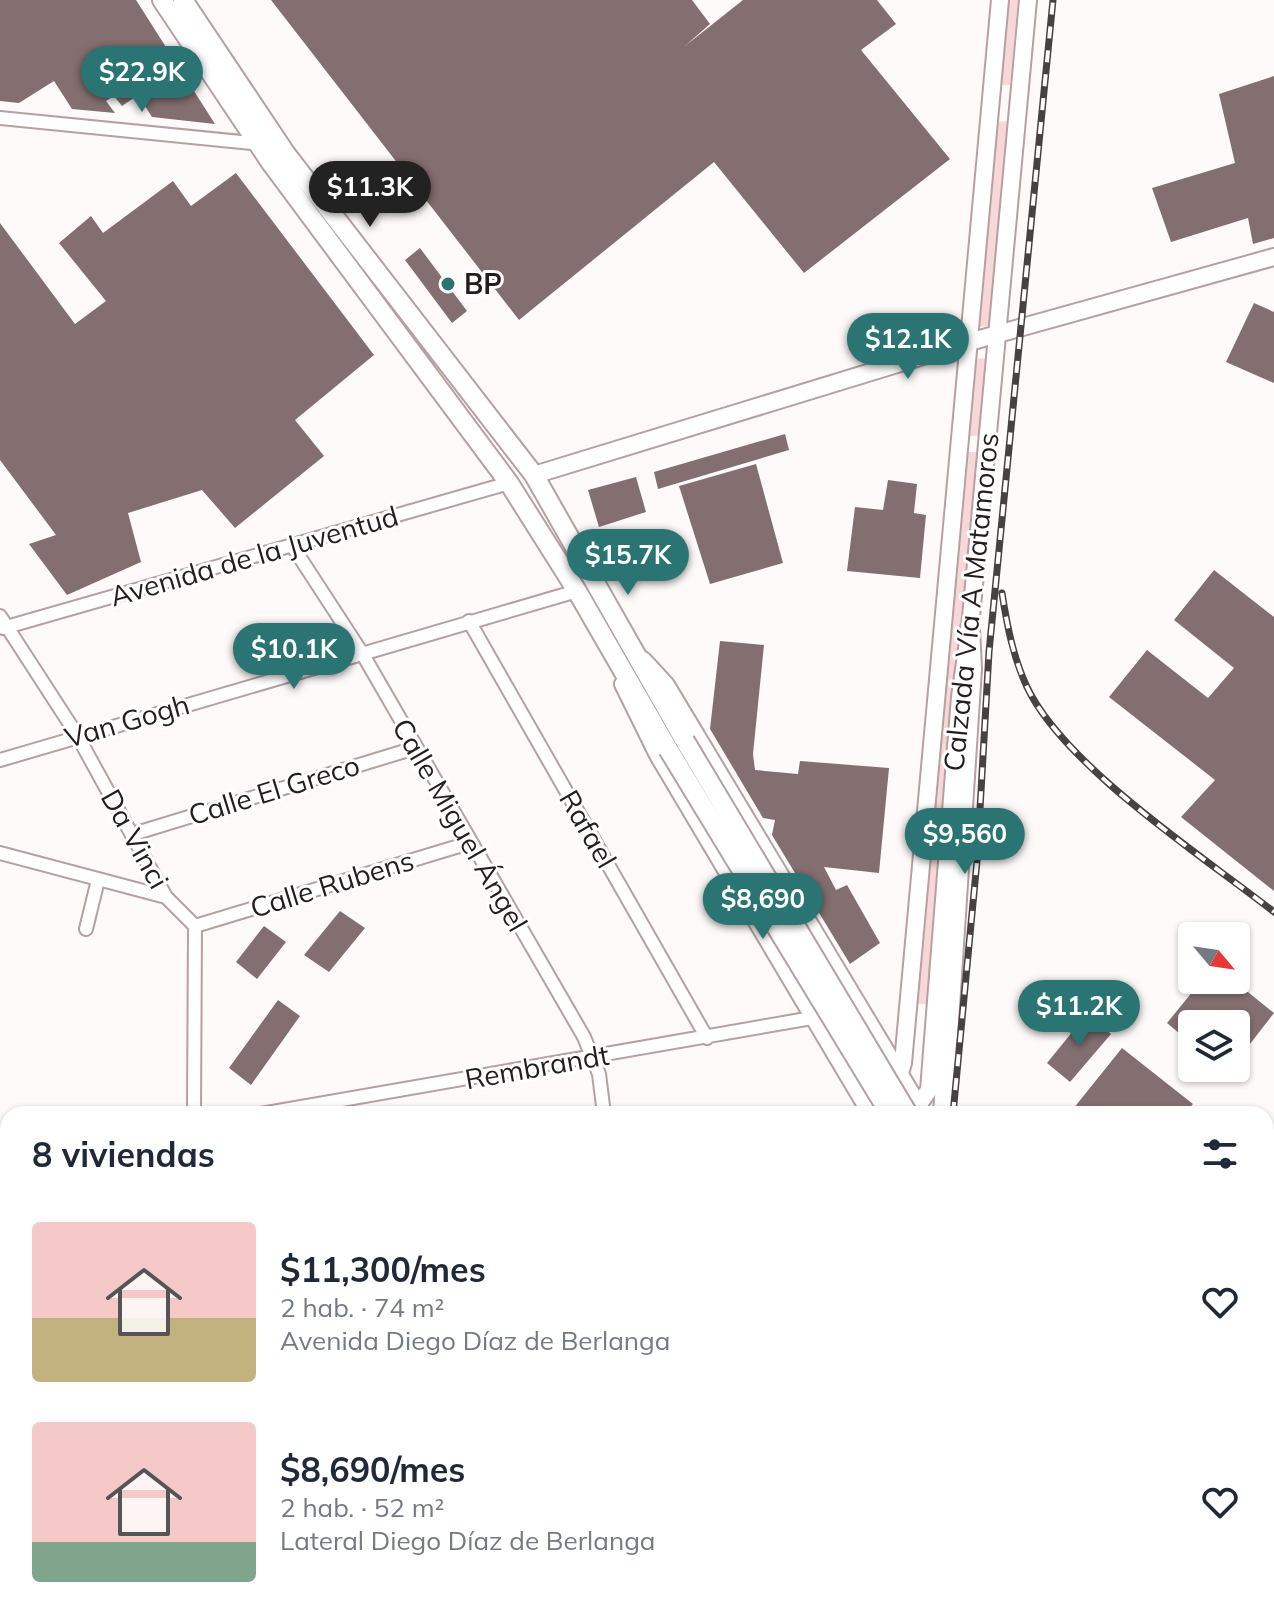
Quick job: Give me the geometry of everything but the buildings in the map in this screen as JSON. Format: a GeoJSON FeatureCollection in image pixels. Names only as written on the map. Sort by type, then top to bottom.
{"type":"FeatureCollection","features":[{"type":"Feature","properties":{"kind":"main road"},"geometry":{"type":"LineString","coordinates":[[162,0],[257,144],[509,483],[577,591],[626,656]]}},
{"type":"Feature","properties":{"kind":"main road"},"geometry":{"type":"LineString","coordinates":[[183,0],[281,145],[534,475],[626,656],[884,1106]]}},
{"type":"Feature","properties":{"kind":"main road"},"geometry":{"type":"LineString","coordinates":[[943,1106],[972,656],[970,628]]}},
{"type":"Feature","properties":{"kind":"main road"},"geometry":{"type":"LineString","coordinates":[[676,745],[912,1106]]}},
{"type":"Feature","properties":{"kind":"street","name":"Calzada Vía A Matamoros"},"geometry":{"type":"LineString","coordinates":[[890,1106],[901,1075],[1000,0]]}},
{"type":"Feature","properties":{"kind":"street","name":"Calzada Vía A Matamoros"},"geometry":{"type":"LineString","coordinates":[[920,1106],[929,1090],[959,712],[970,628],[1028,0]]}},
{"type":"Feature","properties":{"kind":"street"},"geometry":{"type":"LineString","coordinates":[[989,105],[1017,106]]}},
{"type":"Feature","properties":{"kind":"street"},"geometry":{"type":"LineString","coordinates":[[0,118],[281,145]]}},
{"type":"Feature","properties":{"kind":"street"},"geometry":{"type":"LineString","coordinates":[[982,201],[994,189],[1009,192]]}},
{"type":"Feature","properties":{"kind":"street"},"geometry":{"type":"LineString","coordinates":[[534,475],[969,342],[1274,257]]}},
{"type":"Feature","properties":{"kind":"street"},"geometry":{"type":"LineString","coordinates":[[958,446],[976,439],[987,444]]}},
{"type":"Feature","properties":{"kind":"street","name":"Avenida de la Juventud"},"geometry":{"type":"LineString","coordinates":[[3,624],[293,547],[509,483]]}},
{"type":"Feature","properties":{"kind":"street","name":"Calle Miguel Ángel"},"geometry":{"type":"LineString","coordinates":[[293,547],[362,653],[594,1057],[603,1106]]}},
{"type":"Feature","properties":{"kind":"street","name":"Van Gogh"},"geometry":{"type":"LineString","coordinates":[[0,760],[577,591]]}},
{"type":"Feature","properties":{"kind":"street","name":"Rafael"},"geometry":{"type":"LineString","coordinates":[[469,621],[707,1038]]}},
{"type":"Feature","properties":{"kind":"street","name":"Da Vinci"},"geometry":{"type":"LineString","coordinates":[[3,624],[77,735],[166,897],[195,926]]}},
{"type":"Feature","properties":{"kind":"street"},"geometry":{"type":"LineString","coordinates":[[626,656],[666,685],[901,1075],[914,1106]]}},
{"type":"Feature","properties":{"kind":"street"},"geometry":{"type":"LineString","coordinates":[[626,656],[626,692],[658,755],[866,1106]]}},
{"type":"Feature","properties":{"kind":"street","name":"Calle El Greco"},"geometry":{"type":"LineString","coordinates":[[133,834],[415,748]]}},
{"type":"Feature","properties":{"kind":"street","name":"Calle Rubens"},"geometry":{"type":"LineString","coordinates":[[195,926],[469,843]]}},
{"type":"Feature","properties":{"kind":"street"},"geometry":{"type":"LineString","coordinates":[[0,853],[166,897]]}},
{"type":"Feature","properties":{"kind":"street"},"geometry":{"type":"LineString","coordinates":[[86,929],[98,880]]}},
{"type":"Feature","properties":{"kind":"street"},"geometry":{"type":"LineString","coordinates":[[194,1106],[195,926]]}},
{"type":"Feature","properties":{"kind":"street","name":"Rembrandt"},"geometry":{"type":"LineString","coordinates":[[308,1106],[812,1018]]}},
{"type":"Feature","properties":{"kind":"street"},"geometry":{"type":"LineString","coordinates":[[842,1065],[864,1063],[874,1052],[879,1038]]}},
{"type":"Feature","properties":{"kind":"shaded area"},"geometry":{"type":"Polygon","coordinates":[[[1007,0],[1018,0],[1010,85],[999,85],[1007,0]]]}},
{"type":"Feature","properties":{"kind":"shaded area"},"geometry":{"type":"Polygon","coordinates":[[[1008,121],[991,326],[977,327],[994,122],[1008,121]]]}},
{"type":"Feature","properties":{"kind":"shaded area"},"geometry":{"type":"Polygon","coordinates":[[[987,358],[979,436],[966,436],[975,359],[987,358]]]}},
{"type":"Feature","properties":{"kind":"shaded area"},"geometry":{"type":"Polygon","coordinates":[[[965,452],[977,452],[929,1004],[915,1004],[965,452]]]}},
{"type":"Feature","properties":{"kind":"railway"},"geometry":{"type":"LineString","coordinates":[[954,1106],[977,861],[989,652],[1053,0]]}},
{"type":"Feature","properties":{"kind":"railway"},"geometry":{"type":"LineString","coordinates":[[1002,593],[1011,641],[1027,687],[1045,717],[1071,748],[1138,808],[1274,912]]}},
{"type":"Feature","properties":{"kind":"place","name":"BP"},"geometry":{"type":"Point","coordinates":[448,284]}}]}
